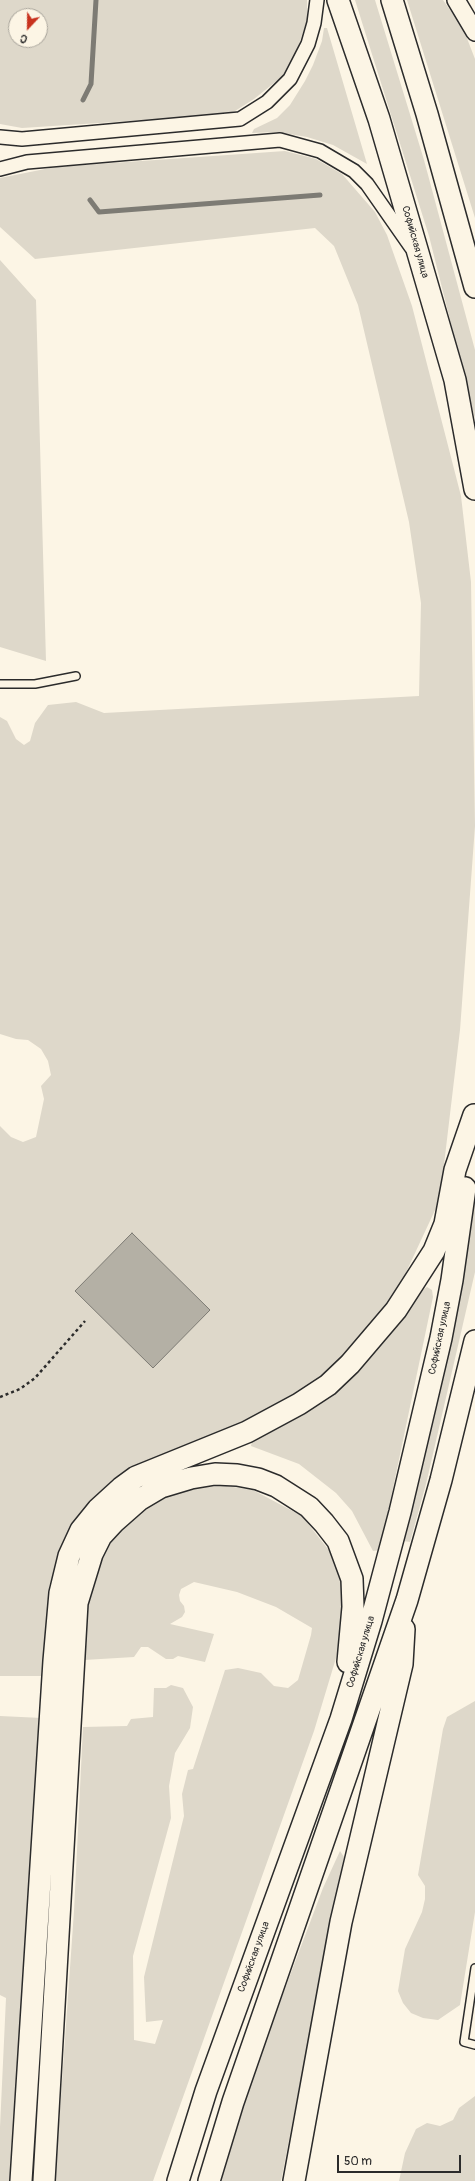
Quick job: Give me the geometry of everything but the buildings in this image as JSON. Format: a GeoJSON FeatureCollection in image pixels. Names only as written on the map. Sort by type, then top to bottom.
{"type":"FeatureCollection","features":[{"type":"Feature","properties":{"kind":"main road","name":"Софийская улица"},"geometry":{"type":"LineString","coordinates":[[338,0],[379,119],[455,380],[475,489]]}},
{"type":"Feature","properties":{"kind":"main road"},"geometry":{"type":"LineString","coordinates":[[392,0],[427,114],[475,286]]}},
{"type":"Feature","properties":{"kind":"main road","name":"Софийская улица"},"geometry":{"type":"LineString","coordinates":[[178,2181],[206,2091],[341,1719],[371,1621],[398,1519],[441,1338],[461,1217],[475,1110]]}},
{"type":"Feature","properties":{"kind":"main road"},"geometry":{"type":"LineString","coordinates":[[22,2181],[54,1661],[60,1593],[69,1556],[81,1530],[90,1519],[121,1488],[136,1477],[247,1432],[299,1404],[328,1385],[350,1364],[396,1310],[434,1251],[445,1224],[456,1170],[475,1110]]}},
{"type":"Feature","properties":{"kind":"main road"},"geometry":{"type":"LineString","coordinates":[[209,2181],[233,2102],[407,1600],[441,1480],[475,1341]]}},
{"type":"Feature","properties":{"kind":"main road"},"geometry":{"type":"LineString","coordinates":[[44,2181],[78,1603],[84,1576],[92,1554],[101,1536],[114,1522],[139,1500],[161,1487],[191,1478],[215,1474],[258,1479],[276,1486],[309,1507],[338,1541],[352,1579],[353,1607],[351,1644],[341,1719]]}},
{"type":"Feature","properties":{"kind":"main road"},"geometry":{"type":"LineString","coordinates":[[294,2181],[341,1922],[402,1664],[407,1600]]}},
{"type":"Feature","properties":{"kind":"street"},"geometry":{"type":"LineString","coordinates":[[0,137],[22,139],[240,120],[267,102],[290,79],[308,44],[314,23],[317,0]]}},
{"type":"Feature","properties":{"kind":"street"},"geometry":{"type":"LineString","coordinates":[[456,0],[475,32]]}},
{"type":"Feature","properties":{"kind":"street"},"geometry":{"type":"LineString","coordinates":[[0,169],[27,162],[280,140],[294,143],[320,151],[354,171],[367,184],[422,264]]}},
{"type":"Feature","properties":{"kind":"lane"},"geometry":{"type":"LineString","coordinates":[[0,684],[35,684],[76,676]]}},
{"type":"Feature","properties":{"kind":"lane"},"geometry":{"type":"LineString","coordinates":[[475,1968],[464,2042],[475,2045]]}},
{"type":"Feature","properties":{"kind":"path"},"geometry":{"type":"LineString","coordinates":[[0,1397],[20,1388],[35,1378],[85,1321]]}},
{"type":"Feature","properties":{"kind":"shaded area"},"geometry":{"type":"Polygon","coordinates":[[[0,0],[307,0],[307,20],[296,53],[284,75],[254,99],[235,111],[223,115],[22,128],[0,124],[0,0]]]}},
{"type":"Feature","properties":{"kind":"shaded area"},"geometry":{"type":"Polygon","coordinates":[[[355,0],[375,0],[424,160],[475,350],[475,419],[429,236],[355,0]]]}},
{"type":"Feature","properties":{"kind":"shaded area"},"geometry":{"type":"Polygon","coordinates":[[[407,0],[443,0],[463,28],[475,59],[475,218],[407,0]]]}},
{"type":"Feature","properties":{"kind":"shaded area"},"geometry":{"type":"Polygon","coordinates":[[[324,28],[327,28],[367,164],[333,145],[307,137],[277,132],[252,133],[254,129],[277,118],[290,105],[313,65],[322,41],[324,28]]]}},
{"type":"Feature","properties":{"kind":"shaded area"},"geometry":{"type":"Polygon","coordinates":[[[285,151],[316,159],[342,174],[375,212],[387,235],[412,306],[461,496],[471,582],[475,826],[460,1030],[443,1173],[436,1208],[402,1281],[382,1315],[343,1359],[315,1384],[269,1410],[174,1452],[137,1466],[113,1479],[95,1497],[79,1517],[58,1562],[49,1586],[45,1676],[0,1676],[0,1126],[11,1137],[23,1142],[36,1137],[44,1099],[41,1086],[51,1075],[48,1061],[41,1049],[28,1040],[16,1039],[0,1034],[0,717],[7,721],[16,739],[24,745],[30,741],[35,723],[48,705],[76,702],[104,713],[419,696],[421,603],[409,522],[358,305],[334,246],[315,228],[35,259],[0,227],[0,178],[55,167],[285,151]]]}},
{"type":"Feature","properties":{"kind":"shaded area"},"geometry":{"type":"Polygon","coordinates":[[[0,260],[36,300],[46,661],[0,647],[0,260]]]}},
{"type":"Feature","properties":{"kind":"shaded area"},"geometry":{"type":"Polygon","coordinates":[[[475,1194],[475,1272],[426,1484],[410,1542],[403,1541],[461,1282],[475,1194]]]}},
{"type":"Feature","properties":{"kind":"shaded area"},"geometry":{"type":"Polygon","coordinates":[[[132,1233],[210,1310],[153,1368],[75,1291],[132,1233]]]}},
{"type":"Feature","properties":{"kind":"shaded area"},"geometry":{"type":"Polygon","coordinates":[[[427,1287],[432,1290],[433,1297],[380,1550],[373,1551],[352,1511],[336,1493],[299,1464],[251,1446],[252,1440],[330,1398],[385,1341],[422,1290],[427,1287]]]}},
{"type":"Feature","properties":{"kind":"shaded area"},"geometry":{"type":"Polygon","coordinates":[[[226,1486],[253,1490],[302,1516],[331,1553],[339,1572],[344,1597],[345,1621],[336,1658],[314,1731],[153,2181],[55,2181],[74,1911],[83,1727],[127,1726],[131,1719],[153,1717],[154,1688],[166,1688],[171,1685],[183,1688],[193,1707],[190,1728],[175,1753],[169,1786],[171,1818],[133,1956],[134,2040],[155,2044],[163,2020],[146,2022],[144,1977],[184,1816],[182,1794],[188,1770],[193,1769],[225,1670],[238,1668],[261,1673],[274,1686],[288,1688],[298,1680],[311,1635],[312,1628],[276,1607],[237,1592],[194,1582],[181,1589],[179,1595],[180,1601],[184,1606],[185,1612],[182,1617],[170,1624],[214,1634],[205,1662],[178,1656],[173,1659],[166,1659],[148,1647],[141,1647],[134,1657],[84,1660],[91,1586],[100,1559],[114,1536],[130,1520],[156,1501],[175,1491],[197,1487],[226,1486]]]}},
{"type":"Feature","properties":{"kind":"shaded area"},"geometry":{"type":"Polygon","coordinates":[[[475,1701],[475,1912],[460,2005],[438,2020],[423,2018],[411,2013],[403,2003],[398,1991],[405,1949],[422,1912],[425,1899],[425,1886],[418,1875],[443,1729],[447,1717],[475,1701]]]}},
{"type":"Feature","properties":{"kind":"shaded area"},"geometry":{"type":"Polygon","coordinates":[[[0,1716],[42,1718],[12,2181],[0,2181],[0,2127],[6,1998],[0,1995],[0,1716]]]}},
{"type":"Feature","properties":{"kind":"shaded area"},"geometry":{"type":"Polygon","coordinates":[[[340,1851],[344,1857],[281,2181],[218,2181],[240,2108],[323,1888],[340,1851]]]}},
{"type":"Feature","properties":{"kind":"shaded area"},"geometry":{"type":"Polygon","coordinates":[[[475,2096],[475,2181],[399,2181],[405,2153],[416,2129],[427,2123],[440,2126],[453,2120],[459,2108],[475,2096]]]}},
{"type":"Feature","properties":{"kind":"waterway"},"geometry":{"type":"LineString","coordinates":[[83,100],[91,84],[96,0]]}},
{"type":"Feature","properties":{"kind":"waterway"},"geometry":{"type":"LineString","coordinates":[[90,200],[99,212],[320,195]]}}]}
